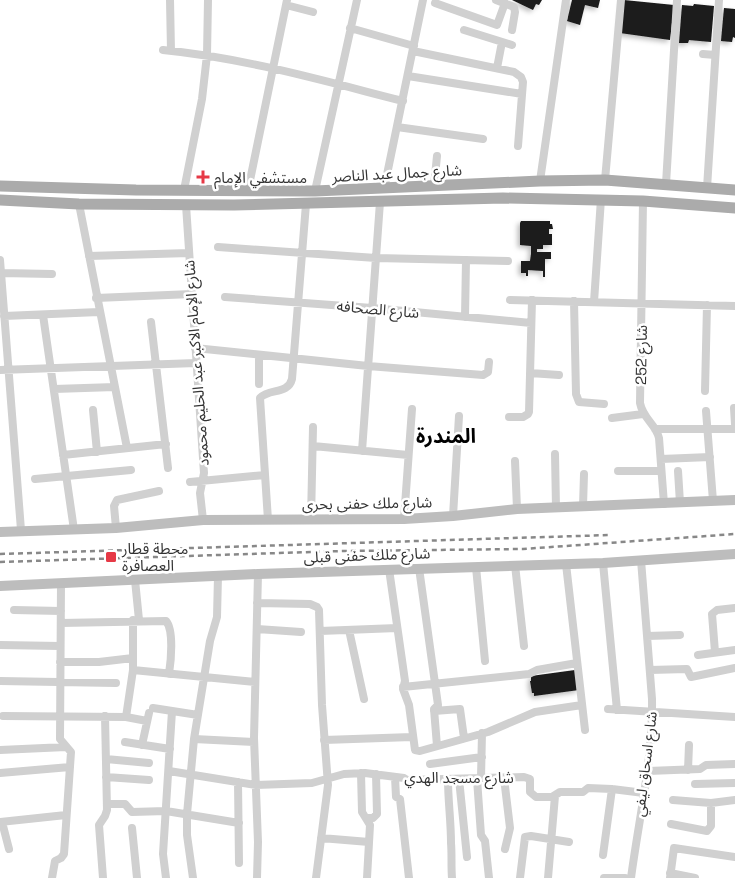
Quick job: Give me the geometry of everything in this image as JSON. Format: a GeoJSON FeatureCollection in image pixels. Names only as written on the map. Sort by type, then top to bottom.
{"type":"FeatureCollection","features":[{"type":"Feature","properties":{"kind":"main road","name":"شارع جمال عبد الناصر"},"geometry":{"type":"LineString","coordinates":[[0,186],[136,190],[315,191],[540,180],[605,180],[732,190]]}},
{"type":"Feature","properties":{"kind":"main road"},"geometry":{"type":"LineString","coordinates":[[136,190],[136,205]]}},
{"type":"Feature","properties":{"kind":"main road"},"geometry":{"type":"LineString","coordinates":[[731,208],[732,190]]}},
{"type":"Feature","properties":{"kind":"main road","name":"شارع جمال عبد الناصر"},"geometry":{"type":"LineString","coordinates":[[0,200],[79,204],[186,205],[306,204],[503,198],[643,201],[731,208]]}},
{"type":"Feature","properties":{"kind":"street"},"geometry":{"type":"LineString","coordinates":[[170,0],[167,50],[207,54],[272,68],[403,101]]}},
{"type":"Feature","properties":{"kind":"street"},"geometry":{"type":"LineString","coordinates":[[184,190],[202,99],[207,54],[208,0]]}},
{"type":"Feature","properties":{"kind":"street"},"geometry":{"type":"LineString","coordinates":[[315,191],[357,0]]}},
{"type":"Feature","properties":{"kind":"street"},"geometry":{"type":"LineString","coordinates":[[384,189],[423,1],[414,0]]}},
{"type":"Feature","properties":{"kind":"street"},"geometry":{"type":"LineString","coordinates":[[496,0],[512,6],[515,10],[512,30]]}},
{"type":"Feature","properties":{"kind":"street"},"geometry":{"type":"LineString","coordinates":[[540,180],[566,0]]}},
{"type":"Feature","properties":{"kind":"street"},"geometry":{"type":"LineString","coordinates":[[605,180],[621,0]]}},
{"type":"Feature","properties":{"kind":"street"},"geometry":{"type":"LineString","coordinates":[[666,184],[677,0]]}},
{"type":"Feature","properties":{"kind":"street"},"geometry":{"type":"LineString","coordinates":[[707,188],[718,0]]}},
{"type":"Feature","properties":{"kind":"street"},"geometry":{"type":"LineString","coordinates":[[248,190],[287,2],[313,12]]}},
{"type":"Feature","properties":{"kind":"street"},"geometry":{"type":"LineString","coordinates":[[434,3],[497,25],[505,3]]}},
{"type":"Feature","properties":{"kind":"street"},"geometry":{"type":"LineString","coordinates":[[350,28],[414,48],[514,72],[521,77],[522,94],[518,146]]}},
{"type":"Feature","properties":{"kind":"street"},"geometry":{"type":"LineString","coordinates":[[464,30],[512,45]]}},
{"type":"Feature","properties":{"kind":"street"},"geometry":{"type":"LineString","coordinates":[[497,68],[502,42]]}},
{"type":"Feature","properties":{"kind":"street"},"geometry":{"type":"LineString","coordinates":[[703,54],[715,55]]}},
{"type":"Feature","properties":{"kind":"street"},"geometry":{"type":"LineString","coordinates":[[408,76],[522,94]]}},
{"type":"Feature","properties":{"kind":"street"},"geometry":{"type":"LineString","coordinates":[[398,126],[483,138]]}},
{"type":"Feature","properties":{"kind":"street"},"geometry":{"type":"LineString","coordinates":[[434,186],[437,156]]}},
{"type":"Feature","properties":{"kind":"street"},"geometry":{"type":"LineString","coordinates":[[594,302],[601,200]]}},
{"type":"Feature","properties":{"kind":"street","name":"شارع 252"},"geometry":{"type":"LineString","coordinates":[[643,201],[640,403],[643,414]]}},
{"type":"Feature","properties":{"kind":"street"},"geometry":{"type":"LineString","coordinates":[[362,451],[380,202]]}},
{"type":"Feature","properties":{"kind":"street"},"geometry":{"type":"LineString","coordinates":[[79,204],[127,448]]}},
{"type":"Feature","properties":{"kind":"street"},"geometry":{"type":"LineString","coordinates":[[268,520],[260,398],[268,392],[286,389],[291,383],[306,204]]}},
{"type":"Feature","properties":{"kind":"street","name":"شارع الإمام الاكبر عبد الحليم محمود"},"geometry":{"type":"LineString","coordinates":[[186,205],[204,472],[200,493],[203,520]]}},
{"type":"Feature","properties":{"kind":"street"},"geometry":{"type":"LineString","coordinates":[[218,247],[376,258],[508,262]]}},
{"type":"Feature","properties":{"kind":"street"},"geometry":{"type":"LineString","coordinates":[[89,256],[189,253]]}},
{"type":"Feature","properties":{"kind":"street"},"geometry":{"type":"LineString","coordinates":[[0,260],[4,316],[4,370],[21,530]]}},
{"type":"Feature","properties":{"kind":"street"},"geometry":{"type":"LineString","coordinates":[[464,317],[466,260]]}},
{"type":"Feature","properties":{"kind":"street"},"geometry":{"type":"LineString","coordinates":[[1,278],[52,274]]}},
{"type":"Feature","properties":{"kind":"street"},"geometry":{"type":"LineString","coordinates":[[96,298],[192,294]]}},
{"type":"Feature","properties":{"kind":"street","name":"شارع الصحافه"},"geometry":{"type":"LineString","coordinates":[[225,297],[531,323]]}},
{"type":"Feature","properties":{"kind":"street"},"geometry":{"type":"LineString","coordinates":[[510,300],[735,306]]}},
{"type":"Feature","properties":{"kind":"street"},"geometry":{"type":"LineString","coordinates":[[509,417],[523,417],[528,414],[532,300]]}},
{"type":"Feature","properties":{"kind":"street"},"geometry":{"type":"LineString","coordinates":[[574,301],[576,394],[579,402],[604,404]]}},
{"type":"Feature","properties":{"kind":"street"},"geometry":{"type":"LineString","coordinates":[[705,392],[707,305]]}},
{"type":"Feature","properties":{"kind":"street"},"geometry":{"type":"LineString","coordinates":[[4,316],[99,312]]}},
{"type":"Feature","properties":{"kind":"street"},"geometry":{"type":"LineString","coordinates":[[43,315],[74,530]]}},
{"type":"Feature","properties":{"kind":"street"},"geometry":{"type":"LineString","coordinates":[[151,322],[168,468]]}},
{"type":"Feature","properties":{"kind":"street"},"geometry":{"type":"LineString","coordinates":[[195,348],[368,366],[483,375],[488,372],[490,362]]}},
{"type":"Feature","properties":{"kind":"street"},"geometry":{"type":"LineString","coordinates":[[259,355],[259,384]]}},
{"type":"Feature","properties":{"kind":"street"},"geometry":{"type":"LineString","coordinates":[[4,370],[196,363]]}},
{"type":"Feature","properties":{"kind":"street"},"geometry":{"type":"LineString","coordinates":[[530,373],[559,375]]}},
{"type":"Feature","properties":{"kind":"street"},"geometry":{"type":"LineString","coordinates":[[54,389],[115,387]]}},
{"type":"Feature","properties":{"kind":"street"},"geometry":{"type":"LineString","coordinates":[[734,408],[735,424]]}},
{"type":"Feature","properties":{"kind":"street"},"geometry":{"type":"LineString","coordinates":[[404,519],[412,409]]}},
{"type":"Feature","properties":{"kind":"street"},"geometry":{"type":"LineString","coordinates":[[94,410],[97,452]]}},
{"type":"Feature","properties":{"kind":"street"},"geometry":{"type":"LineString","coordinates":[[706,411],[713,501]]}},
{"type":"Feature","properties":{"kind":"street"},"geometry":{"type":"LineString","coordinates":[[612,418],[643,414],[655,428],[659,438],[664,504]]}},
{"type":"Feature","properties":{"kind":"street"},"geometry":{"type":"LineString","coordinates":[[454,516],[459,416]]}},
{"type":"Feature","properties":{"kind":"street"},"geometry":{"type":"LineString","coordinates":[[311,520],[313,427]]}},
{"type":"Feature","properties":{"kind":"street"},"geometry":{"type":"LineString","coordinates":[[655,428],[735,429]]}},
{"type":"Feature","properties":{"kind":"street"},"geometry":{"type":"LineString","coordinates":[[63,455],[166,444]]}},
{"type":"Feature","properties":{"kind":"street"},"geometry":{"type":"LineString","coordinates":[[313,446],[408,455]]}},
{"type":"Feature","properties":{"kind":"street"},"geometry":{"type":"LineString","coordinates":[[555,454],[556,508]]}},
{"type":"Feature","properties":{"kind":"street"},"geometry":{"type":"LineString","coordinates":[[660,459],[710,457]]}},
{"type":"Feature","properties":{"kind":"street"},"geometry":{"type":"LineString","coordinates":[[515,461],[517,509]]}},
{"type":"Feature","properties":{"kind":"street"},"geometry":{"type":"LineString","coordinates":[[35,479],[131,470]]}},
{"type":"Feature","properties":{"kind":"street"},"geometry":{"type":"LineString","coordinates":[[618,471],[661,471]]}},
{"type":"Feature","properties":{"kind":"street"},"geometry":{"type":"LineString","coordinates":[[678,471],[680,503]]}},
{"type":"Feature","properties":{"kind":"street"},"geometry":{"type":"LineString","coordinates":[[584,474],[584,506]]}},
{"type":"Feature","properties":{"kind":"street"},"geometry":{"type":"LineString","coordinates":[[190,482],[265,475]]}},
{"type":"Feature","properties":{"kind":"street"},"geometry":{"type":"LineString","coordinates":[[116,528],[114,506],[117,500],[159,491]]}},
{"type":"Feature","properties":{"kind":"street","name":"شارع ملك حفنى بحرى"},"geometry":{"type":"LineString","coordinates":[[0,532],[116,528],[203,520],[404,519],[517,509],[735,500]]}},
{"type":"Feature","properties":{"kind":"street","name":"شارع ملك حفنى قبلى"},"geometry":{"type":"LineString","coordinates":[[0,586],[389,569],[603,563],[735,554]]}},
{"type":"Feature","properties":{"kind":"street","name":"شارع اسحاق ليفي"},"geometry":{"type":"LineString","coordinates":[[631,878],[648,770],[652,711],[641,560]]}},
{"type":"Feature","properties":{"kind":"street"},"geometry":{"type":"LineString","coordinates":[[603,563],[617,710]]}},
{"type":"Feature","properties":{"kind":"street"},"geometry":{"type":"LineString","coordinates":[[566,564],[585,730]]}},
{"type":"Feature","properties":{"kind":"street"},"geometry":{"type":"LineString","coordinates":[[515,565],[524,646]]}},
{"type":"Feature","properties":{"kind":"street"},"geometry":{"type":"LineString","coordinates":[[476,567],[485,661]]}},
{"type":"Feature","properties":{"kind":"street"},"geometry":{"type":"LineString","coordinates":[[419,568],[436,682],[438,706],[434,711],[437,746]]}},
{"type":"Feature","properties":{"kind":"street"},"geometry":{"type":"LineString","coordinates":[[389,569],[405,681],[403,687],[409,705],[415,750],[420,751],[482,733],[535,712],[582,705]]}},
{"type":"Feature","properties":{"kind":"street"},"geometry":{"type":"LineString","coordinates":[[257,878],[258,842],[254,742],[258,574]]}},
{"type":"Feature","properties":{"kind":"street"},"geometry":{"type":"LineString","coordinates":[[193,878],[187,835],[187,814],[194,738],[210,641],[217,617],[218,576]]}},
{"type":"Feature","properties":{"kind":"street"},"geometry":{"type":"LineString","coordinates":[[126,717],[133,670],[136,580]]}},
{"type":"Feature","properties":{"kind":"street"},"geometry":{"type":"LineString","coordinates":[[52,878],[55,861],[64,854],[71,752],[60,739],[61,583]]}},
{"type":"Feature","properties":{"kind":"street"},"geometry":{"type":"LineString","coordinates":[[257,603],[314,604],[319,610],[320,674],[327,779],[316,878]]}},
{"type":"Feature","properties":{"kind":"street"},"geometry":{"type":"LineString","coordinates":[[715,652],[712,614],[717,610],[735,608]]}},
{"type":"Feature","properties":{"kind":"street"},"geometry":{"type":"LineString","coordinates":[[14,610],[60,611]]}},
{"type":"Feature","properties":{"kind":"street"},"geometry":{"type":"LineString","coordinates":[[60,623],[136,620],[163,620],[168,622],[171,647],[168,674]]}},
{"type":"Feature","properties":{"kind":"street"},"geometry":{"type":"LineString","coordinates":[[320,631],[397,628]]}},
{"type":"Feature","properties":{"kind":"street"},"geometry":{"type":"LineString","coordinates":[[256,629],[301,632]]}},
{"type":"Feature","properties":{"kind":"street"},"geometry":{"type":"LineString","coordinates":[[350,630],[364,700]]}},
{"type":"Feature","properties":{"kind":"street"},"geometry":{"type":"LineString","coordinates":[[647,636],[680,635]]}},
{"type":"Feature","properties":{"kind":"street"},"geometry":{"type":"LineString","coordinates":[[0,645],[60,646]]}},
{"type":"Feature","properties":{"kind":"street"},"geometry":{"type":"LineString","coordinates":[[698,655],[735,650]]}},
{"type":"Feature","properties":{"kind":"street"},"geometry":{"type":"LineString","coordinates":[[60,662],[99,662],[133,658]]}},
{"type":"Feature","properties":{"kind":"street"},"geometry":{"type":"LineString","coordinates":[[403,687],[436,682],[529,674],[536,670],[577,664]]}},
{"type":"Feature","properties":{"kind":"street"},"geometry":{"type":"LineString","coordinates":[[650,670],[687,669],[691,677],[735,668]]}},
{"type":"Feature","properties":{"kind":"street"},"geometry":{"type":"LineString","coordinates":[[133,670],[256,682]]}},
{"type":"Feature","properties":{"kind":"street"},"geometry":{"type":"LineString","coordinates":[[0,681],[116,683]]}},
{"type":"Feature","properties":{"kind":"street"},"geometry":{"type":"LineString","coordinates":[[434,711],[460,709],[464,738]]}},
{"type":"Feature","properties":{"kind":"street"},"geometry":{"type":"LineString","coordinates":[[608,709],[735,717]]}},
{"type":"Feature","properties":{"kind":"street"},"geometry":{"type":"LineString","coordinates":[[142,745],[152,710],[198,715]]}},
{"type":"Feature","properties":{"kind":"street"},"geometry":{"type":"LineString","coordinates":[[166,878],[163,854],[172,711]]}},
{"type":"Feature","properties":{"kind":"street"},"geometry":{"type":"LineString","coordinates":[[3,716],[105,716],[126,717],[148,722]]}},
{"type":"Feature","properties":{"kind":"street"},"geometry":{"type":"LineString","coordinates":[[103,878],[99,825],[106,813],[107,804],[105,716]]}},
{"type":"Feature","properties":{"kind":"street"},"geometry":{"type":"LineString","coordinates":[[482,733],[482,757],[479,779],[481,836],[485,841],[489,878]]}},
{"type":"Feature","properties":{"kind":"street"},"geometry":{"type":"LineString","coordinates":[[324,740],[412,737]]}},
{"type":"Feature","properties":{"kind":"street"},"geometry":{"type":"LineString","coordinates":[[194,738],[254,742]]}},
{"type":"Feature","properties":{"kind":"street"},"geometry":{"type":"LineString","coordinates":[[125,742],[170,749]]}},
{"type":"Feature","properties":{"kind":"street"},"geometry":{"type":"LineString","coordinates":[[688,770],[689,745]]}},
{"type":"Feature","properties":{"kind":"street"},"geometry":{"type":"LineString","coordinates":[[0,750],[66,747]]}},
{"type":"Feature","properties":{"kind":"street"},"geometry":{"type":"LineString","coordinates":[[430,764],[482,757]]}},
{"type":"Feature","properties":{"kind":"street"},"geometry":{"type":"LineString","coordinates":[[106,759],[149,763]]}},
{"type":"Feature","properties":{"kind":"street"},"geometry":{"type":"LineString","coordinates":[[648,770],[688,770],[700,769],[706,765],[735,764]]}},
{"type":"Feature","properties":{"kind":"street"},"geometry":{"type":"LineString","coordinates":[[0,773],[70,767]]}},
{"type":"Feature","properties":{"kind":"street","name":"شارع مسجد الهدي"},"geometry":{"type":"LineString","coordinates":[[169,771],[256,785],[312,783],[344,774],[361,773],[405,778],[407,780],[527,778],[531,782],[530,792],[533,796],[555,796],[560,792],[583,792],[588,788],[644,793]]}},
{"type":"Feature","properties":{"kind":"street"},"geometry":{"type":"LineString","coordinates":[[361,773],[362,812],[370,825],[367,878]]}},
{"type":"Feature","properties":{"kind":"street"},"geometry":{"type":"LineString","coordinates":[[366,818],[375,818],[377,814],[376,774]]}},
{"type":"Feature","properties":{"kind":"street"},"geometry":{"type":"LineString","coordinates":[[106,777],[149,780]]}},
{"type":"Feature","properties":{"kind":"street"},"geometry":{"type":"LineString","coordinates":[[395,777],[396,796],[400,799],[409,878]]}},
{"type":"Feature","properties":{"kind":"street"},"geometry":{"type":"LineString","coordinates":[[504,778],[510,828],[505,850]]}},
{"type":"Feature","properties":{"kind":"street"},"geometry":{"type":"LineString","coordinates":[[448,779],[450,858],[452,878],[456,878]]}},
{"type":"Feature","properties":{"kind":"street"},"geometry":{"type":"LineString","coordinates":[[459,779],[467,857]]}},
{"type":"Feature","properties":{"kind":"street"},"geometry":{"type":"LineString","coordinates":[[238,782],[239,863]]}},
{"type":"Feature","properties":{"kind":"street"},"geometry":{"type":"LineString","coordinates":[[695,784],[735,782]]}},
{"type":"Feature","properties":{"kind":"street"},"geometry":{"type":"LineString","coordinates":[[603,855],[612,789]]}},
{"type":"Feature","properties":{"kind":"street"},"geometry":{"type":"LineString","coordinates":[[548,878],[555,796]]}},
{"type":"Feature","properties":{"kind":"street"},"geometry":{"type":"LineString","coordinates":[[673,800],[711,803],[735,800]]}},
{"type":"Feature","properties":{"kind":"street"},"geometry":{"type":"LineString","coordinates":[[671,824],[707,831],[711,826],[711,803]]}},
{"type":"Feature","properties":{"kind":"street"},"geometry":{"type":"LineString","coordinates":[[107,804],[126,804],[132,812],[166,811],[239,823]]}},
{"type":"Feature","properties":{"kind":"street"},"geometry":{"type":"LineString","coordinates":[[9,849],[1,822],[66,815]]}},
{"type":"Feature","properties":{"kind":"street"},"geometry":{"type":"LineString","coordinates":[[132,828],[137,878]]}},
{"type":"Feature","properties":{"kind":"street"},"geometry":{"type":"LineString","coordinates":[[520,878],[525,837],[531,836],[569,842]]}},
{"type":"Feature","properties":{"kind":"street"},"geometry":{"type":"LineString","coordinates":[[321,838],[369,842]]}},
{"type":"Feature","properties":{"kind":"street"},"geometry":{"type":"LineString","coordinates":[[695,878],[670,876],[674,848],[735,857]]}},
{"type":"Feature","properties":{"kind":"street"},"geometry":{"type":"LineString","coordinates":[[604,878],[625,878]]}},
{"type":"Feature","properties":{"kind":"building"},"geometry":{"type":"Polygon","coordinates":[[[512,0],[542,0],[539,5],[536,4],[533,10],[512,0]]]}},
{"type":"Feature","properties":{"kind":"building"},"geometry":{"type":"Polygon","coordinates":[[[572,0],[600,0],[598,8],[585,5],[580,25],[567,21],[572,0]]]}},
{"type":"Feature","properties":{"kind":"building"},"geometry":{"type":"Polygon","coordinates":[[[624,0],[674,5],[670,40],[620,33],[624,0]]]}},
{"type":"Feature","properties":{"kind":"building"},"geometry":{"type":"Polygon","coordinates":[[[694,4],[714,6],[711,42],[689,40],[688,43],[679,43],[682,5],[693,6],[694,4]]]}},
{"type":"Feature","properties":{"kind":"building"},"geometry":{"type":"Polygon","coordinates":[[[724,8],[735,9],[735,38],[733,37],[732,42],[721,41],[724,8]]]}},
{"type":"Feature","properties":{"kind":"building"},"geometry":{"type":"Polygon","coordinates":[[[521,221],[550,221],[550,224],[552,224],[553,229],[549,229],[549,234],[552,234],[552,245],[543,245],[543,249],[537,249],[537,252],[551,252],[551,259],[545,259],[545,277],[543,277],[543,271],[528,270],[528,276],[526,276],[526,273],[521,273],[521,261],[530,261],[531,246],[520,245],[521,221]]]}},
{"type":"Feature","properties":{"kind":"building"},"geometry":{"type":"Polygon","coordinates":[[[575,670],[579,690],[534,696],[534,693],[532,693],[531,676],[575,670]]]}},
{"type":"Feature","properties":{"kind":"railway"},"geometry":{"type":"LineString","coordinates":[[0,562],[342,551],[523,549],[735,534]]}},
{"type":"Feature","properties":{"kind":"railway"},"geometry":{"type":"LineString","coordinates":[[0,554],[610,535]]}},
{"type":"Feature","properties":{"kind":"place","name":"مستشفي الإمام"},"geometry":{"type":"Point","coordinates":[203,177]}},
{"type":"Feature","properties":{"kind":"place","name":"محطة قطار العصافرة"},"geometry":{"type":"Point","coordinates":[111,557]}},
{"type":"Feature","properties":{"kind":"district","name":"المندرة"},"geometry":{"type":"Point","coordinates":[446,436]}}]}
